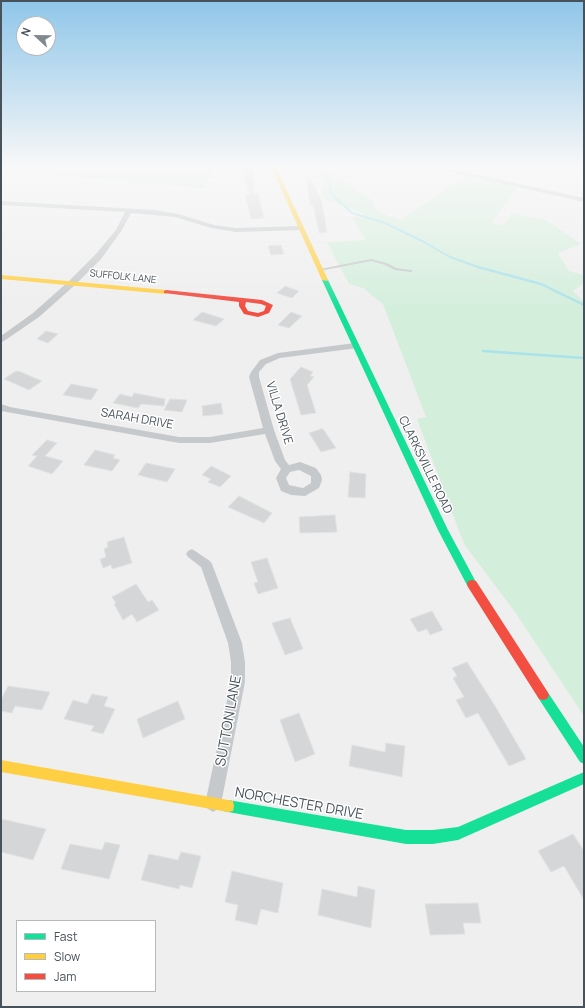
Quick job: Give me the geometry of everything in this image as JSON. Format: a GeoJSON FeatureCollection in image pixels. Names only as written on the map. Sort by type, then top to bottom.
{"type":"FeatureCollection","features":[{"type":"Feature","properties":{"kind":"street"},"geometry":{"type":"LineString","coordinates":[[1,340],[36,315],[72,283],[98,257],[110,243],[127,214]]}},
{"type":"Feature","properties":{"kind":"street"},"geometry":{"type":"LineString","coordinates":[[168,214],[203,225],[224,229],[247,230],[301,228]]}},
{"type":"Feature","properties":{"kind":"street","name":"CLARKSVILLE ROAD"},"geometry":{"type":"LineString","coordinates":[[295,214],[355,346],[443,530],[468,577],[584,758]]}},
{"type":"Feature","properties":{"kind":"street","name":"SUFFOLK LANE"},"geometry":{"type":"LineString","coordinates":[[1,277],[243,300],[262,302],[270,305],[267,312],[258,315],[246,313],[242,306],[243,300]]}},
{"type":"Feature","properties":{"kind":"street","name":"VILLA DRIVE"},"geometry":{"type":"LineString","coordinates":[[287,469],[280,461],[269,430],[254,377],[258,366],[263,362],[278,356],[355,346]]}},
{"type":"Feature","properties":{"kind":"street","name":"SARAH DRIVE"},"geometry":{"type":"LineString","coordinates":[[1,407],[179,440],[210,440],[269,430]]}},
{"type":"Feature","properties":{"kind":"street","name":"SUTTON LANE"},"geometry":{"type":"LineString","coordinates":[[192,554],[206,564],[235,643],[238,662],[238,682],[213,804]]}},
{"type":"Feature","properties":{"kind":"street","name":"NORCHESTER DRIVE"},"geometry":{"type":"LineString","coordinates":[[1,766],[406,837],[433,837],[458,833],[584,778]]}},
{"type":"Feature","properties":{"kind":"lane"},"geometry":{"type":"LineString","coordinates":[[320,270],[371,260],[386,264],[396,269],[411,271]]}},
{"type":"Feature","properties":{"kind":"green space"},"geometry":{"type":"Polygon","coordinates":[[[364,214],[383,214],[401,220],[410,214],[498,214],[491,223],[503,225],[511,214],[517,214],[546,220],[581,244],[558,253],[569,271],[584,275],[584,283],[573,291],[584,302],[584,716],[515,612],[464,544],[417,419],[426,417],[383,304],[363,288],[349,284],[327,242],[366,240],[352,218],[366,215],[364,214]]]}},
{"type":"Feature","properties":{"kind":"building"},"geometry":{"type":"Polygon","coordinates":[[[250,214],[263,214],[264,218],[251,219],[250,214]]]}},
{"type":"Feature","properties":{"kind":"building"},"geometry":{"type":"Polygon","coordinates":[[[315,214],[324,214],[327,232],[319,233],[315,214]]]}},
{"type":"Feature","properties":{"kind":"building"},"geometry":{"type":"Polygon","coordinates":[[[281,245],[284,254],[271,255],[268,246],[281,245]]]}},
{"type":"Feature","properties":{"kind":"building"},"geometry":{"type":"Polygon","coordinates":[[[285,286],[299,291],[292,298],[277,293],[285,286]]]}},
{"type":"Feature","properties":{"kind":"building"},"geometry":{"type":"Polygon","coordinates":[[[202,312],[224,319],[216,326],[193,320],[202,312]]]}},
{"type":"Feature","properties":{"kind":"building"},"geometry":{"type":"Polygon","coordinates":[[[291,312],[302,316],[289,328],[278,325],[291,312]]]}},
{"type":"Feature","properties":{"kind":"building"},"geometry":{"type":"Polygon","coordinates":[[[46,331],[58,334],[48,343],[37,339],[46,331]]]}},
{"type":"Feature","properties":{"kind":"building"},"geometry":{"type":"Polygon","coordinates":[[[301,367],[313,372],[310,376],[314,377],[307,385],[316,413],[301,415],[290,379],[301,367]]]}},
{"type":"Feature","properties":{"kind":"building"},"geometry":{"type":"Polygon","coordinates":[[[16,371],[42,381],[29,390],[4,379],[16,371]]]}},
{"type":"Feature","properties":{"kind":"building"},"geometry":{"type":"Polygon","coordinates":[[[71,384],[98,389],[91,400],[63,395],[71,384]]]}},
{"type":"Feature","properties":{"kind":"building"},"geometry":{"type":"Polygon","coordinates":[[[134,393],[165,399],[164,406],[141,404],[138,408],[113,403],[120,394],[132,397],[134,393]]]}},
{"type":"Feature","properties":{"kind":"building"},"geometry":{"type":"Polygon","coordinates":[[[170,399],[187,400],[182,412],[164,410],[170,399]]]}},
{"type":"Feature","properties":{"kind":"building"},"geometry":{"type":"Polygon","coordinates":[[[221,403],[223,414],[203,416],[202,406],[221,403]]]}},
{"type":"Feature","properties":{"kind":"building"},"geometry":{"type":"Polygon","coordinates":[[[323,429],[336,448],[321,452],[309,433],[323,429]]]}},
{"type":"Feature","properties":{"kind":"building"},"geometry":{"type":"Polygon","coordinates":[[[47,440],[57,443],[45,456],[63,461],[52,474],[28,466],[37,456],[32,455],[47,440]]]}},
{"type":"Feature","properties":{"kind":"building"},"geometry":{"type":"Polygon","coordinates":[[[95,450],[115,455],[113,458],[120,460],[112,471],[84,465],[95,450]]]}},
{"type":"Feature","properties":{"kind":"building"},"geometry":{"type":"Polygon","coordinates":[[[146,463],[175,469],[167,482],[138,475],[146,463]]]}},
{"type":"Feature","properties":{"kind":"building"},"geometry":{"type":"Polygon","coordinates":[[[211,466],[231,476],[220,487],[208,482],[211,479],[202,475],[211,466]]]}},
{"type":"Feature","properties":{"kind":"building"},"geometry":{"type":"Polygon","coordinates":[[[350,472],[366,474],[365,498],[348,497],[350,472]]]}},
{"type":"Feature","properties":{"kind":"building"},"geometry":{"type":"Polygon","coordinates":[[[239,496],[272,513],[264,523],[228,507],[239,496]]]}},
{"type":"Feature","properties":{"kind":"building"},"geometry":{"type":"Polygon","coordinates":[[[335,515],[337,532],[300,533],[299,517],[335,515]]]}},
{"type":"Feature","properties":{"kind":"building"},"geometry":{"type":"Polygon","coordinates":[[[124,537],[132,563],[112,569],[111,565],[103,568],[100,559],[106,557],[104,549],[108,547],[107,542],[124,537]]]}},
{"type":"Feature","properties":{"kind":"building"},"geometry":{"type":"Polygon","coordinates":[[[267,558],[278,588],[258,594],[254,583],[258,582],[251,562],[267,558]]]}},
{"type":"Feature","properties":{"kind":"building"},"geometry":{"type":"Polygon","coordinates":[[[136,584],[148,602],[152,600],[159,610],[137,622],[132,614],[123,620],[114,604],[116,603],[112,597],[136,584]]]}},
{"type":"Feature","properties":{"kind":"building"},"geometry":{"type":"Polygon","coordinates":[[[432,611],[443,630],[430,635],[427,629],[418,632],[410,619],[432,611]]]}},
{"type":"Feature","properties":{"kind":"building"},"geometry":{"type":"Polygon","coordinates":[[[290,618],[303,649],[285,655],[272,623],[290,618]]]}},
{"type":"Feature","properties":{"kind":"building"},"geometry":{"type":"Polygon","coordinates":[[[467,662],[526,759],[509,766],[478,713],[466,718],[456,700],[464,697],[453,678],[457,676],[452,668],[467,662]]]}},
{"type":"Feature","properties":{"kind":"building"},"geometry":{"type":"Polygon","coordinates":[[[8,686],[50,692],[42,710],[15,706],[12,713],[1,711],[1,700],[8,686]]]}},
{"type":"Feature","properties":{"kind":"building"},"geometry":{"type":"Polygon","coordinates":[[[92,694],[108,697],[104,706],[115,709],[103,734],[91,731],[94,726],[64,719],[73,700],[87,704],[92,694]]]}},
{"type":"Feature","properties":{"kind":"building"},"geometry":{"type":"Polygon","coordinates":[[[178,701],[185,719],[143,738],[137,719],[178,701]]]}},
{"type":"Feature","properties":{"kind":"building"},"geometry":{"type":"Polygon","coordinates":[[[299,713],[315,754],[295,762],[280,720],[299,713]]]}},
{"type":"Feature","properties":{"kind":"building"},"geometry":{"type":"Polygon","coordinates":[[[386,743],[405,746],[402,777],[349,766],[352,745],[385,752],[386,743]]]}},
{"type":"Feature","properties":{"kind":"building"},"geometry":{"type":"Polygon","coordinates":[[[1,819],[46,829],[33,860],[1,852],[1,819]]]}},
{"type":"Feature","properties":{"kind":"building"},"geometry":{"type":"Polygon","coordinates":[[[573,834],[584,851],[584,900],[564,866],[551,872],[538,851],[573,834]]]}},
{"type":"Feature","properties":{"kind":"building"},"geometry":{"type":"Polygon","coordinates":[[[105,842],[120,845],[109,879],[61,869],[70,844],[102,850],[105,842]]]}},
{"type":"Feature","properties":{"kind":"building"},"geometry":{"type":"Polygon","coordinates":[[[181,852],[201,856],[192,888],[180,885],[179,889],[141,880],[149,854],[178,860],[181,852]]]}},
{"type":"Feature","properties":{"kind":"building"},"geometry":{"type":"Polygon","coordinates":[[[232,871],[283,883],[278,913],[261,909],[257,925],[235,920],[238,905],[225,902],[232,871]]]}},
{"type":"Feature","properties":{"kind":"building"},"geometry":{"type":"Polygon","coordinates":[[[358,886],[375,890],[371,928],[318,915],[322,889],[357,897],[358,886]]]}},
{"type":"Feature","properties":{"kind":"building"},"geometry":{"type":"Polygon","coordinates":[[[478,903],[481,923],[463,923],[465,934],[430,935],[425,904],[478,903]]]}},
{"type":"Feature","properties":{"kind":"waterway"},"geometry":{"type":"LineString","coordinates":[[355,214],[385,223],[424,242],[450,257],[479,267]]}},
{"type":"Feature","properties":{"kind":"waterway"},"geometry":{"type":"LineString","coordinates":[[479,267],[541,284],[584,305]]}},
{"type":"Feature","properties":{"kind":"waterway"},"geometry":{"type":"LineString","coordinates":[[483,351],[584,358]]}},
{"type":"Feature","properties":{"kind":"traffic: fast"},"geometry":{"type":"LineString","coordinates":[[325,280],[443,530],[472,584]]}},
{"type":"Feature","properties":{"kind":"traffic: fast"},"geometry":{"type":"LineString","coordinates":[[543,695],[584,758]]}},
{"type":"Feature","properties":{"kind":"traffic: fast"},"geometry":{"type":"LineString","coordinates":[[228,806],[406,837],[433,837],[458,833],[584,778]]}},
{"type":"Feature","properties":{"kind":"traffic: slow"},"geometry":{"type":"LineString","coordinates":[[295,214],[325,280]]}},
{"type":"Feature","properties":{"kind":"traffic: slow"},"geometry":{"type":"LineString","coordinates":[[1,277],[166,292]]}},
{"type":"Feature","properties":{"kind":"traffic: slow"},"geometry":{"type":"LineString","coordinates":[[1,766],[228,806]]}},
{"type":"Feature","properties":{"kind":"traffic: jam"},"geometry":{"type":"LineString","coordinates":[[166,292],[262,302],[270,305],[267,312],[258,315],[246,313],[242,306],[243,300]]}},
{"type":"Feature","properties":{"kind":"traffic: jam"},"geometry":{"type":"LineString","coordinates":[[472,584],[543,695]]}}]}
